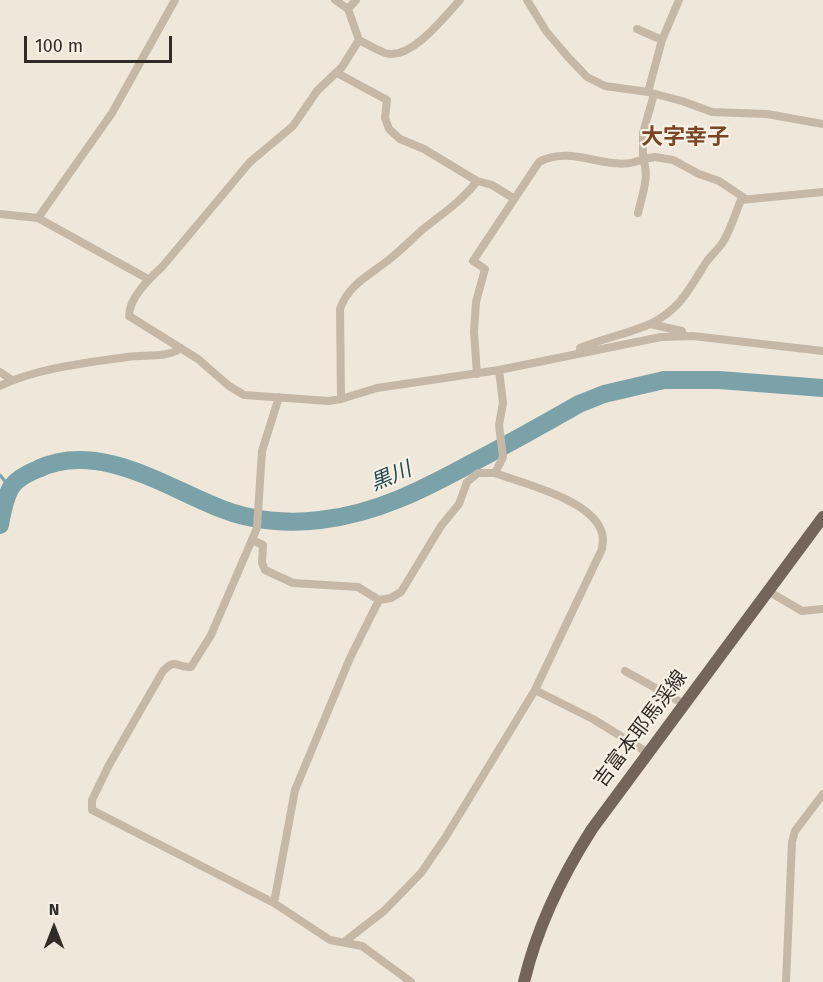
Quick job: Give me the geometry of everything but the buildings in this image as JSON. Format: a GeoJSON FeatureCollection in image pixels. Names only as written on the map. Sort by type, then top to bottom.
{"type":"FeatureCollection","features":[{"type":"Feature","properties":{"kind":"main road","name":"吉富本耶馬渓線"},"geometry":{"type":"LineString","coordinates":[[524,982],[529,959],[568,866],[592,829],[823,517]]}},
{"type":"Feature","properties":{"kind":"street"},"geometry":{"type":"LineString","coordinates":[[38,218],[112,113],[175,0]]}},
{"type":"Feature","properties":{"kind":"street"},"geometry":{"type":"LineString","coordinates":[[334,0],[348,9],[359,40],[385,53],[396,54],[408,50],[422,39],[460,0]]}},
{"type":"Feature","properties":{"kind":"street"},"geometry":{"type":"LineString","coordinates":[[348,9],[356,0]]}},
{"type":"Feature","properties":{"kind":"street"},"geometry":{"type":"LineString","coordinates":[[527,0],[546,31],[587,77],[605,86],[651,93],[712,112],[767,114],[823,124]]}},
{"type":"Feature","properties":{"kind":"street"},"geometry":{"type":"LineString","coordinates":[[638,213],[647,175],[643,159],[643,133],[662,40],[679,0]]}},
{"type":"Feature","properties":{"kind":"street"},"geometry":{"type":"LineString","coordinates":[[637,29],[662,40]]}},
{"type":"Feature","properties":{"kind":"street"},"geometry":{"type":"LineString","coordinates":[[359,40],[337,73],[317,91],[293,126],[249,162],[162,267],[148,279],[129,308],[129,316],[198,359],[229,386],[244,395],[329,401],[377,388],[477,374],[661,337],[729,339],[823,351]]}},
{"type":"Feature","properties":{"kind":"street"},"geometry":{"type":"LineString","coordinates":[[337,73],[387,100],[385,118],[389,129],[400,139],[424,149],[477,181],[492,185],[513,198]]}},
{"type":"Feature","properties":{"kind":"street"},"geometry":{"type":"LineString","coordinates":[[477,374],[476,302],[485,269],[473,261],[539,162],[569,155],[604,162],[635,163],[655,157],[673,160],[699,174],[719,181],[746,200]]}},
{"type":"Feature","properties":{"kind":"street"},"geometry":{"type":"LineString","coordinates":[[341,399],[340,309],[344,297],[354,285],[392,258],[414,237],[466,196],[477,181]]}},
{"type":"Feature","properties":{"kind":"street"},"geometry":{"type":"LineString","coordinates":[[580,353],[580,348],[593,342],[650,324],[669,312],[689,292],[707,261],[722,244],[741,200],[823,192]]}},
{"type":"Feature","properties":{"kind":"street"},"geometry":{"type":"LineString","coordinates":[[0,213],[38,218],[148,279]]}},
{"type":"Feature","properties":{"kind":"street"},"geometry":{"type":"LineString","coordinates":[[650,324],[682,331],[683,336]]}},
{"type":"Feature","properties":{"kind":"street"},"geometry":{"type":"LineString","coordinates":[[0,386],[21,376],[130,356],[172,354],[181,348]]}},
{"type":"Feature","properties":{"kind":"street"},"geometry":{"type":"LineString","coordinates":[[495,473],[503,457],[499,425],[503,403],[499,370]]}},
{"type":"Feature","properties":{"kind":"street"},"geometry":{"type":"LineString","coordinates":[[0,372],[12,380]]}},
{"type":"Feature","properties":{"kind":"street"},"geometry":{"type":"LineString","coordinates":[[279,397],[262,451],[257,528],[211,635],[190,667],[174,663],[163,671],[109,765],[92,800],[92,810],[274,903],[330,940],[362,946],[411,982]]}},
{"type":"Feature","properties":{"kind":"street"},"geometry":{"type":"LineString","coordinates":[[252,540],[262,545],[262,563],[265,570],[293,583],[358,587],[379,600],[391,598],[401,592],[441,526],[459,504],[467,482],[478,473],[495,473],[579,507],[598,524],[603,538],[602,549],[535,690],[475,790],[421,873],[384,911],[344,942]]}},
{"type":"Feature","properties":{"kind":"street"},"geometry":{"type":"LineString","coordinates":[[768,591],[802,611],[823,609]]}},
{"type":"Feature","properties":{"kind":"street"},"geometry":{"type":"LineString","coordinates":[[274,903],[295,790],[350,658],[379,600]]}},
{"type":"Feature","properties":{"kind":"street"},"geometry":{"type":"LineString","coordinates":[[624,671],[684,704]]}},
{"type":"Feature","properties":{"kind":"street"},"geometry":{"type":"LineString","coordinates":[[535,690],[593,719],[648,753]]}},
{"type":"Feature","properties":{"kind":"street"},"geometry":{"type":"LineString","coordinates":[[786,982],[792,842],[795,831],[823,794]]}},
{"type":"Feature","properties":{"kind":"waterway","name":"黒川"},"geometry":{"type":"LineString","coordinates":[[0,525],[6,500],[14,483],[31,472],[61,462],[85,460],[109,463],[156,479],[222,509],[258,519],[295,522],[320,520],[361,512],[418,491],[579,404],[604,394],[664,380],[719,380],[823,388]]}},
{"type":"Feature","properties":{"kind":"waterway"},"geometry":{"type":"LineString","coordinates":[[0,475],[10,488]]}},
{"type":"Feature","properties":{"kind":"district","name":"大字幸子"},"geometry":{"type":"Point","coordinates":[685,138]}}]}
